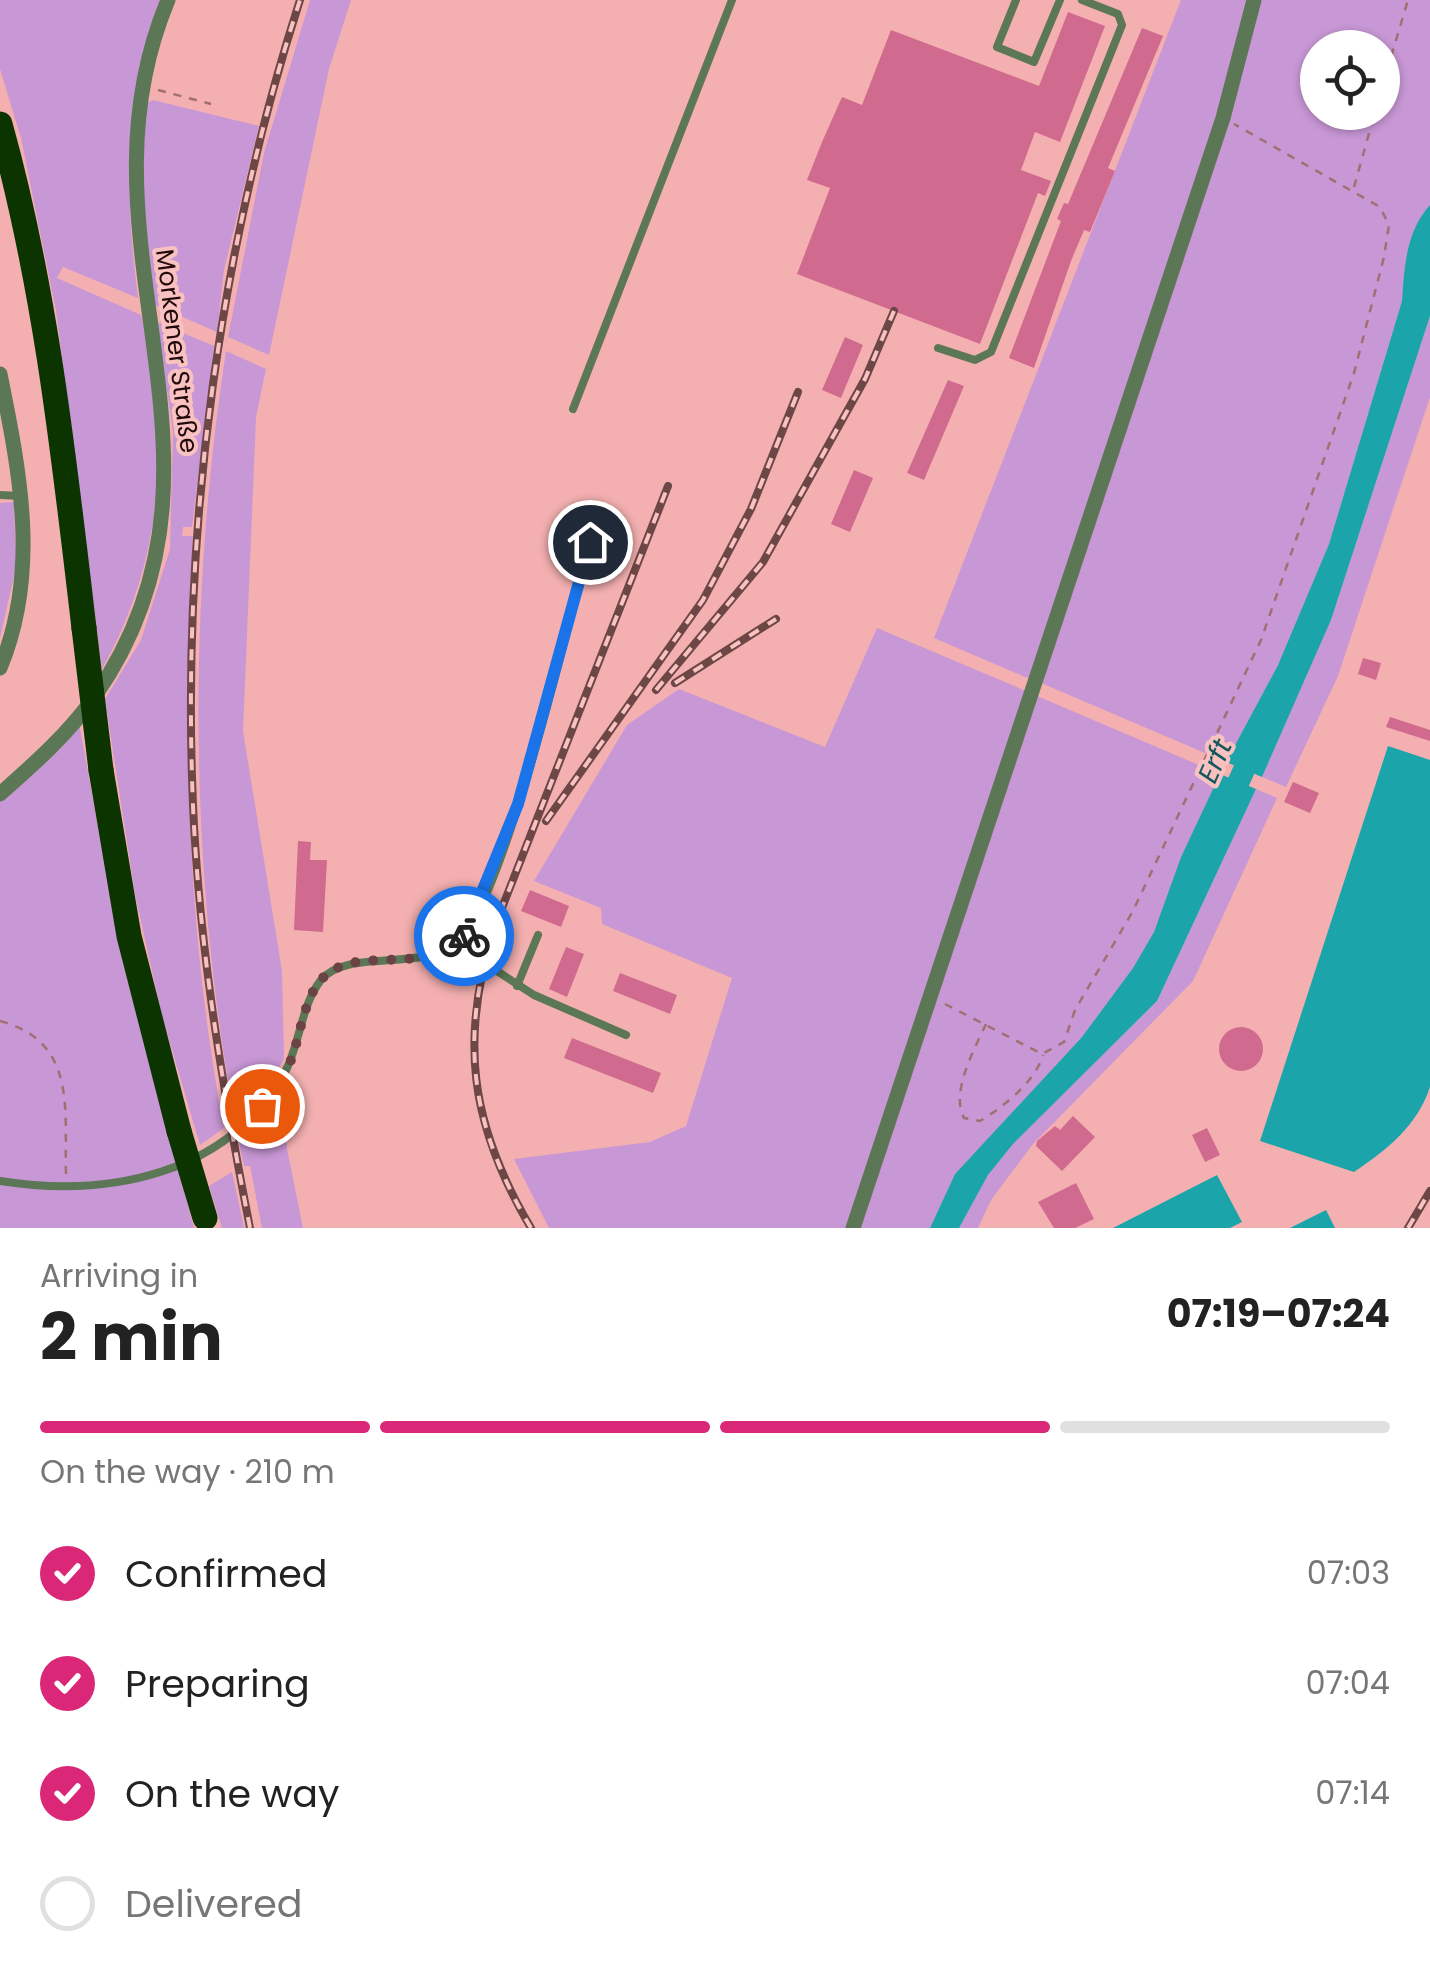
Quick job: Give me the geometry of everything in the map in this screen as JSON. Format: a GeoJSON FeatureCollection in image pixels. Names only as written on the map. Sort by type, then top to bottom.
{"type":"FeatureCollection","features":[{"type":"Feature","properties":{"kind":"main road"},"geometry":{"type":"LineString","coordinates":[[0,124],[28,233],[50,352],[102,770],[132,948],[206,1223]]}},
{"type":"Feature","properties":{"kind":"street","name":"Morkener Straße"},"geometry":{"type":"LineString","coordinates":[[0,793],[94,697],[142,606],[160,543],[166,499],[163,403],[135,211],[142,87],[168,0]]}},
{"type":"Feature","properties":{"kind":"street"},"geometry":{"type":"LineString","coordinates":[[853,1228],[1222,118],[1254,0]]}},
{"type":"Feature","properties":{"kind":"street"},"geometry":{"type":"LineString","coordinates":[[0,374],[22,496],[22,582],[0,668]]}},
{"type":"Feature","properties":{"kind":"lane"},"geometry":{"type":"LineString","coordinates":[[573,409],[732,0]]}},
{"type":"Feature","properties":{"kind":"lane"},"geometry":{"type":"LineString","coordinates":[[1016,0],[997,48],[1034,62],[1060,0]]}},
{"type":"Feature","properties":{"kind":"lane"},"geometry":{"type":"LineString","coordinates":[[938,348],[975,360],[991,352],[1121,27],[1118,14],[1082,0]]}},
{"type":"Feature","properties":{"kind":"lane"},"geometry":{"type":"LineString","coordinates":[[0,495],[22,496]]}},
{"type":"Feature","properties":{"kind":"lane"},"geometry":{"type":"LineString","coordinates":[[0,1181],[66,1186],[148,1178],[208,1152],[250,1119],[278,1083],[315,990],[326,975],[344,966],[426,957],[455,944],[473,922],[518,804],[590,542]]}},
{"type":"Feature","properties":{"kind":"lane"},"geometry":{"type":"LineString","coordinates":[[516,986],[538,935]]}},
{"type":"Feature","properties":{"kind":"lane"},"geometry":{"type":"LineString","coordinates":[[455,944],[516,986],[626,1035]]}},
{"type":"Feature","properties":{"kind":"path"},"geometry":{"type":"LineString","coordinates":[[1399,30],[1408,0]]}},
{"type":"Feature","properties":{"kind":"path"},"geometry":{"type":"LineString","coordinates":[[142,87],[211,104]]}},
{"type":"Feature","properties":{"kind":"path"},"geometry":{"type":"LineString","coordinates":[[986,1024],[961,1090],[960,1110],[964,1118],[980,1121],[1030,1078],[1042,1054],[1064,1042],[1076,1010],[1133,911],[1236,698],[1295,547],[1354,373],[1388,234],[1384,211],[1354,188],[1222,118]]}},
{"type":"Feature","properties":{"kind":"path"},"geometry":{"type":"LineString","coordinates":[[1354,188],[1370,130]]}},
{"type":"Feature","properties":{"kind":"path"},"geometry":{"type":"LineString","coordinates":[[930,997],[1042,1054]]}},
{"type":"Feature","properties":{"kind":"path"},"geometry":{"type":"LineString","coordinates":[[0,1021],[32,1035],[57,1061],[64,1096],[66,1186]]}},
{"type":"Feature","properties":{"kind":"shaded area"},"geometry":{"type":"Polygon","coordinates":[[[0,0],[160,0],[139,74],[130,148],[138,298],[63,267],[57,278],[141,315],[157,405],[159,451],[150,541],[123,628],[102,669],[56,311],[21,138],[0,69],[0,0]]]}},
{"type":"Feature","properties":{"kind":"shaded area"},"geometry":{"type":"Polygon","coordinates":[[[310,0],[351,0],[329,69],[269,355],[228,337],[264,153],[310,0]]]}},
{"type":"Feature","properties":{"kind":"shaded area"},"geometry":{"type":"Polygon","coordinates":[[[1181,0],[1250,0],[1231,80],[1030,679],[934,638],[1181,0]]]}},
{"type":"Feature","properties":{"kind":"shaded area"},"geometry":{"type":"Polygon","coordinates":[[[1259,0],[1430,0],[1430,205],[1411,238],[1402,301],[1329,544],[1278,665],[1226,762],[1041,683],[1259,0]]]}},
{"type":"Feature","properties":{"kind":"shaded area"},"geometry":{"type":"Polygon","coordinates":[[[153,100],[259,126],[224,270],[217,332],[155,305],[141,183],[147,103],[153,100]]]}},
{"type":"Feature","properties":{"kind":"shaded area"},"geometry":{"type":"Polygon","coordinates":[[[1430,316],[1430,397],[1338,676],[1286,787],[1262,777],[1331,620],[1430,316]]]}},
{"type":"Feature","properties":{"kind":"shaded area"},"geometry":{"type":"Polygon","coordinates":[[[157,322],[214,346],[192,527],[183,527],[182,536],[193,536],[188,759],[195,908],[224,1128],[200,1145],[162,1016],[135,894],[105,699],[141,640],[170,549],[173,432],[157,322]]]}},
{"type":"Feature","properties":{"kind":"shaded area"},"geometry":{"type":"Polygon","coordinates":[[[226,351],[266,369],[256,417],[243,731],[282,971],[284,1059],[266,1089],[235,1122],[209,931],[199,737],[204,543],[226,351]]]}},
{"type":"Feature","properties":{"kind":"shaded area"},"geometry":{"type":"Polygon","coordinates":[[[14,502],[16,567],[0,638],[0,503],[14,502]]]}},
{"type":"Feature","properties":{"kind":"shaded area"},"geometry":{"type":"Polygon","coordinates":[[[877,628],[1026,691],[849,1228],[549,1228],[514,1159],[650,1142],[686,1126],[732,978],[602,924],[601,908],[534,881],[627,725],[679,689],[825,747],[877,628]]]}},
{"type":"Feature","properties":{"kind":"shaded area"},"geometry":{"type":"Polygon","coordinates":[[[1037,696],[1220,774],[1181,857],[1154,932],[1133,968],[1082,1037],[955,1174],[930,1228],[858,1228],[1037,696]]]}},
{"type":"Feature","properties":{"kind":"shaded area"},"geometry":{"type":"Polygon","coordinates":[[[78,717],[123,963],[194,1228],[0,1228],[0,794],[78,717]]]}},
{"type":"Feature","properties":{"kind":"shaded area"},"geometry":{"type":"Polygon","coordinates":[[[1256,789],[1277,798],[1193,981],[1033,1144],[991,1200],[978,1228],[959,1228],[988,1175],[1013,1144],[1157,1001],[1256,789]]]}},
{"type":"Feature","properties":{"kind":"shaded area"},"geometry":{"type":"Polygon","coordinates":[[[285,1086],[287,1149],[303,1228],[262,1228],[250,1166],[244,1166],[238,1138],[285,1086]]]}},
{"type":"Feature","properties":{"kind":"shaded area"},"geometry":{"type":"Polygon","coordinates":[[[232,1172],[244,1228],[222,1228],[209,1186],[232,1172]]]}},
{"type":"Feature","properties":{"kind":"water"},"geometry":{"type":"Polygon","coordinates":[[[1430,205],[1430,316],[1331,620],[1262,777],[1226,762],[1278,665],[1329,544],[1402,301],[1411,238],[1430,205]]]}},
{"type":"Feature","properties":{"kind":"water"},"geometry":{"type":"Polygon","coordinates":[[[1388,746],[1430,760],[1430,1087],[1417,1114],[1400,1136],[1354,1172],[1260,1141],[1388,746]]]}},
{"type":"Feature","properties":{"kind":"water"},"geometry":{"type":"Polygon","coordinates":[[[1220,774],[1256,789],[1157,1001],[1013,1144],[988,1175],[959,1228],[930,1228],[955,1174],[1082,1037],[1133,968],[1154,932],[1181,857],[1220,774]]]}},
{"type":"Feature","properties":{"kind":"water"},"geometry":{"type":"Polygon","coordinates":[[[1217,1175],[1242,1222],[1230,1228],[1113,1228],[1217,1175]]]}},
{"type":"Feature","properties":{"kind":"water"},"geometry":{"type":"Polygon","coordinates":[[[1326,1210],[1335,1228],[1290,1228],[1326,1210]]]}},
{"type":"Feature","properties":{"kind":"building"},"geometry":{"type":"Polygon","coordinates":[[[1068,12],[1105,26],[1060,142],[1035,132],[1021,170],[1051,181],[1045,196],[1038,193],[980,344],[797,274],[830,188],[807,180],[842,97],[862,105],[891,30],[1039,86],[1068,12]]]}},
{"type":"Feature","properties":{"kind":"building"},"geometry":{"type":"Polygon","coordinates":[[[1142,28],[1163,36],[1108,168],[1115,171],[1090,232],[1084,230],[1071,261],[1034,368],[1009,358],[1061,221],[1057,219],[1064,203],[1068,204],[1142,28]]]}},
{"type":"Feature","properties":{"kind":"building"},"geometry":{"type":"Polygon","coordinates":[[[845,337],[863,345],[841,398],[822,390],[845,337]]]}},
{"type":"Feature","properties":{"kind":"building"},"geometry":{"type":"Polygon","coordinates":[[[948,380],[964,386],[924,480],[907,473],[948,380]]]}},
{"type":"Feature","properties":{"kind":"building"},"geometry":{"type":"Polygon","coordinates":[[[854,470],[873,478],[850,532],[831,524],[854,470]]]}},
{"type":"Feature","properties":{"kind":"building"},"geometry":{"type":"Polygon","coordinates":[[[1363,658],[1381,663],[1376,680],[1358,674],[1363,658]]]}},
{"type":"Feature","properties":{"kind":"building"},"geometry":{"type":"Polygon","coordinates":[[[1390,717],[1430,730],[1430,741],[1386,727],[1390,717]]]}},
{"type":"Feature","properties":{"kind":"building"},"geometry":{"type":"Polygon","coordinates":[[[1293,782],[1319,793],[1310,813],[1284,802],[1293,782]]]}},
{"type":"Feature","properties":{"kind":"building"},"geometry":{"type":"Polygon","coordinates":[[[298,841],[311,842],[310,860],[327,860],[323,932],[294,930],[298,841]]]}},
{"type":"Feature","properties":{"kind":"building"},"geometry":{"type":"Polygon","coordinates":[[[530,890],[569,906],[561,927],[521,911],[530,890]]]}},
{"type":"Feature","properties":{"kind":"building"},"geometry":{"type":"Polygon","coordinates":[[[566,947],[584,954],[567,997],[549,989],[566,947]]]}},
{"type":"Feature","properties":{"kind":"building"},"geometry":{"type":"Polygon","coordinates":[[[620,973],[677,995],[670,1014],[613,991],[620,973]]]}},
{"type":"Feature","properties":{"kind":"building"},"geometry":{"type":"Polygon","coordinates":[[[1241,1027],[1257,1033],[1263,1049],[1257,1065],[1241,1071],[1225,1065],[1219,1049],[1225,1033],[1241,1027]]]}},
{"type":"Feature","properties":{"kind":"building"},"geometry":{"type":"Polygon","coordinates":[[[572,1038],[661,1073],[653,1093],[564,1058],[572,1038]]]}},
{"type":"Feature","properties":{"kind":"building"},"geometry":{"type":"Polygon","coordinates":[[[1073,1116],[1095,1137],[1062,1171],[1036,1146],[1037,1141],[1055,1126],[1060,1130],[1073,1116]]]}},
{"type":"Feature","properties":{"kind":"building"},"geometry":{"type":"Polygon","coordinates":[[[1207,1128],[1220,1155],[1205,1162],[1192,1135],[1207,1128]]]}},
{"type":"Feature","properties":{"kind":"building"},"geometry":{"type":"Polygon","coordinates":[[[1076,1183],[1094,1219],[1075,1228],[1054,1228],[1038,1202],[1076,1183]]]}},
{"type":"Feature","properties":{"kind":"waterway","name":"Erft"},"geometry":{"type":"LineString","coordinates":[[1226,810],[1256,743]]}},
{"type":"Feature","properties":{"kind":"railway"},"geometry":{"type":"LineString","coordinates":[[250,1228],[220,1060],[194,834],[194,581],[213,384],[229,286],[248,189],[300,0]]}},
{"type":"Feature","properties":{"kind":"railway"},"geometry":{"type":"LineString","coordinates":[[656,690],[763,562],[865,379],[894,311]]}},
{"type":"Feature","properties":{"kind":"railway"},"geometry":{"type":"LineString","coordinates":[[546,821],[703,600],[751,509],[798,392]]}},
{"type":"Feature","properties":{"kind":"railway"},"geometry":{"type":"LineString","coordinates":[[531,1228],[494,1153],[476,1080],[474,1043],[484,965],[496,923],[668,486]]}},
{"type":"Feature","properties":{"kind":"railway"},"geometry":{"type":"LineString","coordinates":[[675,683],[776,619]]}},
{"type":"Feature","properties":{"kind":"railway"},"geometry":{"type":"LineString","coordinates":[[1408,1228],[1430,1191]]}},
{"type":"Feature","properties":{"kind":"way so far"},"geometry":{"type":"LineString","coordinates":[[262,1106],[289,1063],[315,990],[326,975],[344,966],[437,954],[464,936]]}},
{"type":"Feature","properties":{"kind":"route"},"geometry":{"type":"LineString","coordinates":[[464,936],[478,912],[518,804],[590,542]]}}]}
